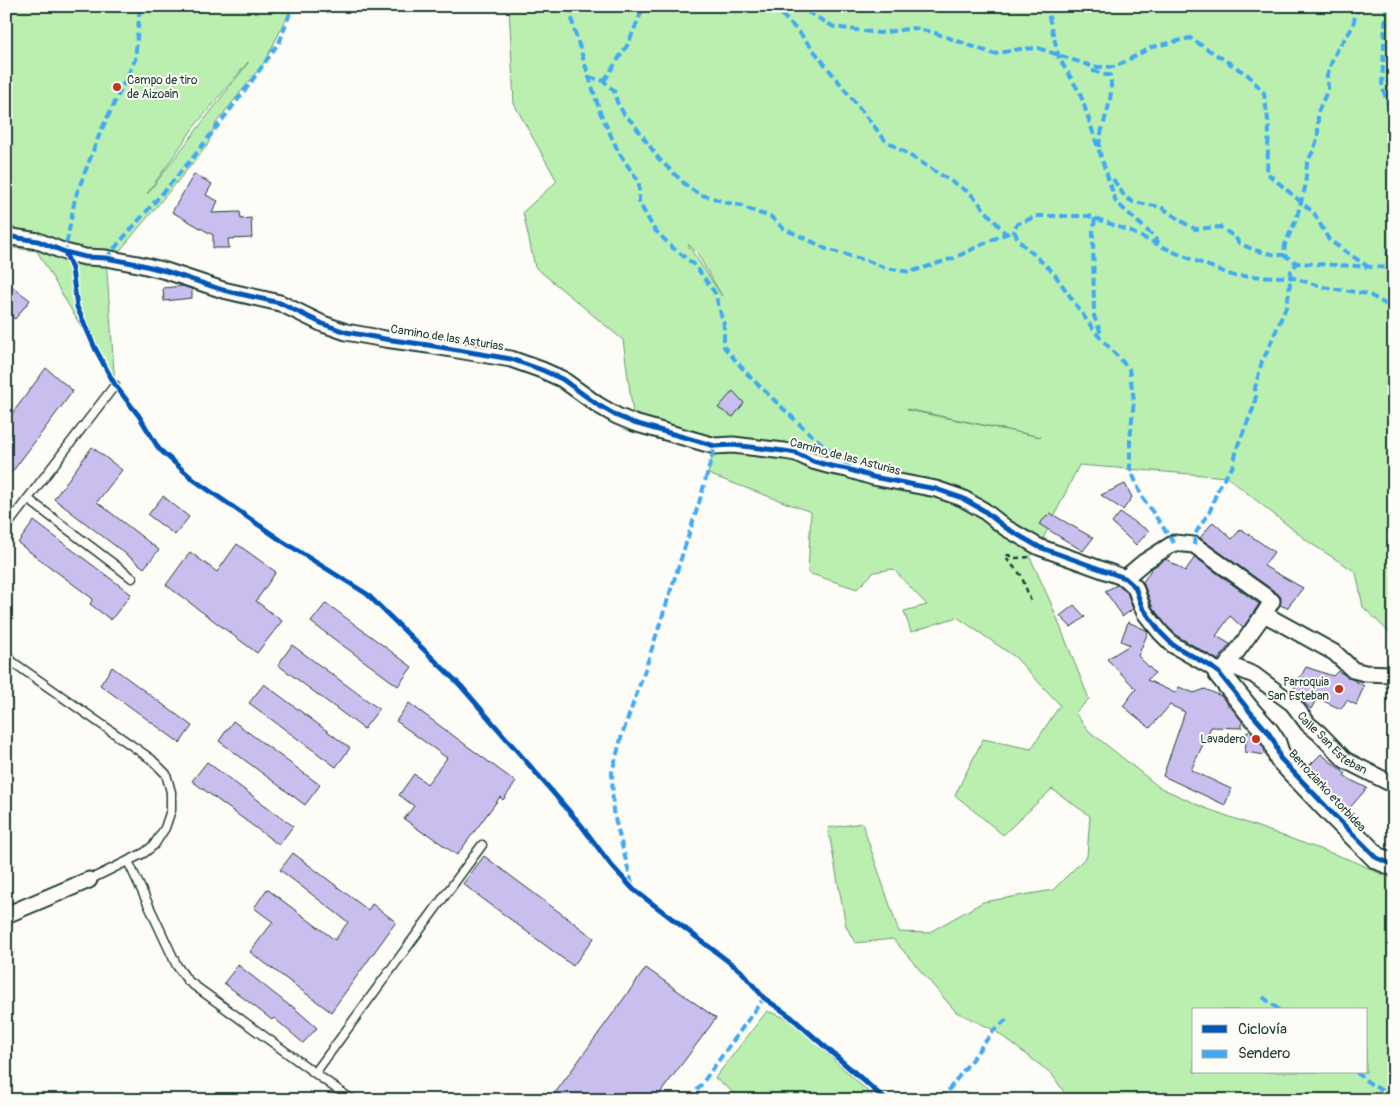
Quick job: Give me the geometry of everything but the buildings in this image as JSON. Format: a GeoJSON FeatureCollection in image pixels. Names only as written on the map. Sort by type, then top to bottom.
{"type":"FeatureCollection","features":[{"type":"Feature","properties":{"kind":"street","name":"Camino de las Asturias"},"geometry":{"type":"LineString","coordinates":[[6,236],[38,241],[65,252],[85,257],[106,258],[138,264],[166,271],[222,290],[280,302],[322,324],[346,332],[512,359],[562,379],[598,405],[634,423],[715,446],[733,445],[796,453],[813,461],[831,466],[936,490],[962,498],[983,510],[1006,528],[1039,547]]}},
{"type":"Feature","properties":{"kind":"street"},"geometry":{"type":"LineString","coordinates":[[1039,547],[1125,578],[1144,562],[1174,543],[1194,545],[1272,601],[1222,670]]}},
{"type":"Feature","properties":{"kind":"street","name":"Calle San Esteban"},"geometry":{"type":"LineString","coordinates":[[1125,578],[1135,587],[1146,613],[1173,645],[1210,666],[1222,670],[1237,668],[1254,675],[1293,704],[1308,724],[1345,760],[1394,784]]}},
{"type":"Feature","properties":{"kind":"street"},"geometry":{"type":"LineString","coordinates":[[1264,614],[1335,653],[1353,670],[1365,673],[1394,673]]}},
{"type":"Feature","properties":{"kind":"street","name":"Berroziarko etorbidea"},"geometry":{"type":"LineString","coordinates":[[1222,670],[1251,713],[1268,732],[1275,743],[1280,758],[1377,858],[1394,866]]}},
{"type":"Feature","properties":{"kind":"street"},"geometry":{"type":"LineString","coordinates":[[6,915],[88,880]]}},
{"type":"Feature","properties":{"kind":"lane"},"geometry":{"type":"LineString","coordinates":[[6,527],[115,385]]}},
{"type":"Feature","properties":{"kind":"lane"},"geometry":{"type":"LineString","coordinates":[[28,499],[132,578]]}},
{"type":"Feature","properties":{"kind":"lane"},"geometry":{"type":"LineString","coordinates":[[6,656],[151,759],[166,774],[171,792],[171,810],[165,828],[154,844],[144,854],[88,880]]}},
{"type":"Feature","properties":{"kind":"lane"},"geometry":{"type":"LineString","coordinates":[[315,1073],[482,845]]}},
{"type":"Feature","properties":{"kind":"lane"},"geometry":{"type":"LineString","coordinates":[[128,861],[177,966],[188,981],[352,1100]]}},
{"type":"Feature","properties":{"kind":"path"},"geometry":{"type":"LineString","coordinates":[[1032,604],[1021,576],[1005,557],[1008,555],[1016,558],[1030,556],[1039,547]]}},
{"type":"Feature","properties":{"kind":"green space","name":"Campo de tiro de Aizoain"},"geometry":{"type":"Polygon","coordinates":[[[6,6],[290,6],[291,10],[264,63],[216,123],[207,146],[117,254],[106,258],[115,385],[37,251],[6,247],[6,6]],[[248,63],[194,127],[147,194],[248,63]]]}},
{"type":"Feature","properties":{"kind":"green space"},"geometry":{"type":"Polygon","coordinates":[[[509,6],[1394,6],[1394,637],[1363,607],[1356,572],[1310,543],[1227,477],[1079,465],[1039,547],[1030,557],[1050,601],[1089,699],[1075,713],[1089,731],[1159,787],[1205,808],[1356,862],[1394,880],[1394,1100],[1069,1100],[1052,1074],[994,1030],[956,1012],[893,939],[855,943],[846,926],[828,828],[862,823],[899,932],[928,933],[983,902],[1053,890],[1087,856],[1090,816],[1052,789],[1003,835],[955,795],[983,739],[1031,749],[1060,705],[1015,657],[957,617],[911,632],[904,611],[927,605],[893,569],[874,572],[857,589],[808,573],[811,512],[708,474],[715,446],[633,414],[623,340],[535,267],[523,212],[557,181],[514,104],[509,6]],[[688,245],[722,296],[697,253],[688,245]],[[907,409],[907,410],[1041,437],[907,409]]]}},
{"type":"Feature","properties":{"kind":"green space"},"geometry":{"type":"Polygon","coordinates":[[[767,1011],[791,1020],[877,1100],[743,1100],[715,1078],[767,1011]]]}},
{"type":"Feature","properties":{"kind":"marked path"},"geometry":{"type":"LineString","coordinates":[[66,255],[75,198],[100,133],[135,60],[140,6]]}},
{"type":"Feature","properties":{"kind":"marked path"},"geometry":{"type":"LineString","coordinates":[[106,258],[192,159],[249,85],[280,41],[291,10],[290,6]]}},
{"type":"Feature","properties":{"kind":"marked path"},"geometry":{"type":"LineString","coordinates":[[571,6],[573,26],[600,112],[619,153],[639,182],[639,202],[654,229],[673,248],[695,265],[715,293],[724,325],[724,347],[750,377],[808,432],[850,467]]}},
{"type":"Feature","properties":{"kind":"marked path"},"geometry":{"type":"LineString","coordinates":[[604,81],[628,44],[644,6]]}},
{"type":"Feature","properties":{"kind":"marked path"},"geometry":{"type":"LineString","coordinates":[[773,6],[799,32],[885,140],[970,193],[1006,234]]}},
{"type":"Feature","properties":{"kind":"marked path"},"geometry":{"type":"LineString","coordinates":[[797,6],[834,27],[879,33],[914,28],[935,33],[994,54],[1038,48],[1094,67],[1115,67],[1152,47],[1190,38],[1248,75],[1264,93],[1269,127],[1267,173],[1314,213],[1329,240],[1367,266]]}},
{"type":"Feature","properties":{"kind":"marked path"},"geometry":{"type":"LineString","coordinates":[[1042,6],[1048,13],[1059,58],[1080,93],[1116,202],[1159,243]]}},
{"type":"Feature","properties":{"kind":"marked path"},"geometry":{"type":"LineString","coordinates":[[1360,6],[1352,28],[1337,50],[1327,76],[1328,89],[1318,112],[1318,137],[1307,163],[1305,188],[1296,220],[1285,244],[1284,255],[1297,263],[1394,268]]}},
{"type":"Feature","properties":{"kind":"marked path"},"geometry":{"type":"LineString","coordinates":[[1386,6],[1382,86],[1394,123]]}},
{"type":"Feature","properties":{"kind":"marked path"},"geometry":{"type":"LineString","coordinates":[[1092,71],[1110,75],[1111,85],[1111,94],[1099,147]]}},
{"type":"Feature","properties":{"kind":"marked path"},"geometry":{"type":"LineString","coordinates":[[589,77],[604,81],[614,91],[617,102],[624,114],[633,123],[659,159],[688,187],[700,195],[740,205],[770,216],[784,229],[826,249],[886,268],[910,272],[954,258],[1014,231]]}},
{"type":"Feature","properties":{"kind":"marked path"},"geometry":{"type":"LineString","coordinates":[[1113,179],[1125,197],[1133,202],[1161,207],[1195,229],[1220,227],[1235,237],[1239,243],[1254,250],[1284,255]]}},
{"type":"Feature","properties":{"kind":"marked path"},"geometry":{"type":"LineString","coordinates":[[1174,543],[1142,497],[1130,468],[1130,440],[1134,400],[1129,369],[1095,332],[1053,272],[1019,241],[1014,231],[1017,224],[1037,216],[1089,216],[1127,230],[1176,253],[1234,276],[1290,277],[1323,287],[1368,294],[1394,309]]}},
{"type":"Feature","properties":{"kind":"marked path"},"geometry":{"type":"LineString","coordinates":[[1095,218],[1093,232],[1094,316],[1102,336]]}},
{"type":"Feature","properties":{"kind":"marked path"},"geometry":{"type":"LineString","coordinates":[[1387,255],[1394,240]]}},
{"type":"Feature","properties":{"kind":"marked path"},"geometry":{"type":"LineString","coordinates":[[1194,545],[1195,534],[1210,511],[1220,485],[1233,466],[1238,445],[1253,409],[1256,396],[1255,388],[1262,361],[1286,307],[1291,271],[1297,263]]}},
{"type":"Feature","properties":{"kind":"marked path"},"geometry":{"type":"LineString","coordinates":[[632,884],[613,811],[612,772],[622,735],[699,503],[715,446]]}},
{"type":"Feature","properties":{"kind":"marked path"},"geometry":{"type":"LineString","coordinates":[[1263,997],[1277,1008]]}},
{"type":"Feature","properties":{"kind":"marked path"},"geometry":{"type":"LineString","coordinates":[[690,1100],[764,998]]}},
{"type":"Feature","properties":{"kind":"marked path"},"geometry":{"type":"LineString","coordinates":[[941,1100],[994,1030],[1007,1019]]}},
{"type":"Feature","properties":{"kind":"marked path"},"geometry":{"type":"LineString","coordinates":[[1358,1074],[1394,1098]]}},
{"type":"Feature","properties":{"kind":"cycle path"},"geometry":{"type":"LineString","coordinates":[[6,236],[38,241],[65,252],[85,257],[106,258],[138,264],[223,290],[280,303],[323,324],[346,332],[511,359],[562,379],[617,416],[634,423],[715,446],[733,445],[796,453],[813,461],[831,466],[873,477],[936,489],[962,498],[983,510],[1006,528],[1039,547],[1125,578],[1135,587],[1142,607],[1161,633],[1173,645],[1219,673],[1268,732],[1275,743],[1280,758],[1377,858],[1394,865]]}},
{"type":"Feature","properties":{"kind":"cycle path"},"geometry":{"type":"LineString","coordinates":[[65,252],[72,269],[77,307],[95,348],[115,385],[139,416],[159,449],[194,480],[282,541],[367,594],[461,686],[581,825],[611,865],[633,889],[741,971],[764,998],[790,1016],[886,1100]]}},
{"type":"Feature","properties":{"kind":"place","name":"Campo de tiro de Aizoain"},"geometry":{"type":"Point","coordinates":[117,87]}},
{"type":"Feature","properties":{"kind":"place","name":"Parroquia San Esteban"},"geometry":{"type":"Point","coordinates":[1339,689]}},
{"type":"Feature","properties":{"kind":"place","name":"Lavadero"},"geometry":{"type":"Point","coordinates":[1256,739]}}]}
